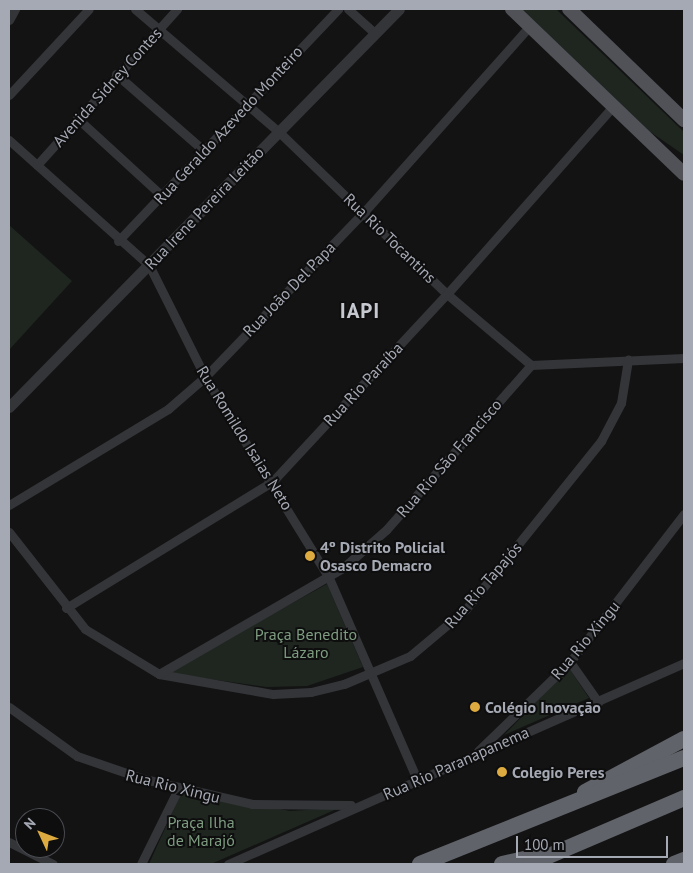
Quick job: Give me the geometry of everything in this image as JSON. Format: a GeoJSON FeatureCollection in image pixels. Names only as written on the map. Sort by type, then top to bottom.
{"type":"FeatureCollection","features":[{"type":"Feature","properties":{"kind":"highway"},"geometry":{"type":"LineString","coordinates":[[548,816],[603,781],[684,739]]}},
{"type":"Feature","properties":{"kind":"highway"},"geometry":{"type":"LineString","coordinates":[[420,864],[548,816],[684,758]]}},
{"type":"Feature","properties":{"kind":"highway"},"geometry":{"type":"LineString","coordinates":[[530,864],[684,798]]}},
{"type":"Feature","properties":{"kind":"highway"},"geometry":{"type":"LineString","coordinates":[[502,864],[557,853]]}},
{"type":"Feature","properties":{"kind":"highway"},"geometry":{"type":"LineString","coordinates":[[674,864],[684,860]]}},
{"type":"Feature","properties":{"kind":"main road"},"geometry":{"type":"LineString","coordinates":[[512,9],[684,174]]}},
{"type":"Feature","properties":{"kind":"main road"},"geometry":{"type":"LineString","coordinates":[[569,9],[684,120]]}},
{"type":"Feature","properties":{"kind":"street"},"geometry":{"type":"LineString","coordinates":[[9,20],[16,9]]}},
{"type":"Feature","properties":{"kind":"street"},"geometry":{"type":"LineString","coordinates":[[9,95],[12,87],[89,9]]}},
{"type":"Feature","properties":{"kind":"street","name":"Rua Rio Tocantins"},"geometry":{"type":"LineString","coordinates":[[134,9],[248,104],[364,212],[447,294],[530,365]]}},
{"type":"Feature","properties":{"kind":"street","name":"Avenida Sidney Contes"},"geometry":{"type":"LineString","coordinates":[[37,165],[116,74],[177,9]]}},
{"type":"Feature","properties":{"kind":"street","name":"Rua Geraldo Azevedo Monteiro"},"geometry":{"type":"LineString","coordinates":[[118,241],[338,9]]}},
{"type":"Feature","properties":{"kind":"street"},"geometry":{"type":"LineString","coordinates":[[348,9],[375,33]]}},
{"type":"Feature","properties":{"kind":"street","name":"Rua Irene Pereira Leitão"},"geometry":{"type":"LineString","coordinates":[[9,407],[399,9]]}},
{"type":"Feature","properties":{"kind":"street","name":"Rua João Del Papa"},"geometry":{"type":"LineString","coordinates":[[9,505],[168,409],[205,377],[364,212],[530,26]]}},
{"type":"Feature","properties":{"kind":"street"},"geometry":{"type":"LineString","coordinates":[[116,74],[203,150]]}},
{"type":"Feature","properties":{"kind":"street","name":"Rua Rio Paraíba"},"geometry":{"type":"LineString","coordinates":[[66,608],[272,482],[447,294],[614,105]]}},
{"type":"Feature","properties":{"kind":"street"},"geometry":{"type":"LineString","coordinates":[[77,118],[161,195]]}},
{"type":"Feature","properties":{"kind":"street","name":"Rua Romildo Isaias Neto"},"geometry":{"type":"LineString","coordinates":[[9,140],[118,241],[149,265],[205,377],[272,482],[329,578],[373,672],[418,782]]}},
{"type":"Feature","properties":{"kind":"street"},"geometry":{"type":"LineString","coordinates":[[530,365],[684,358]]}},
{"type":"Feature","properties":{"kind":"street","name":"Rua Rio Tapajós"},"geometry":{"type":"LineString","coordinates":[[9,532],[66,608],[114,650],[159,674],[272,694],[311,692],[373,672],[410,656],[442,633],[570,483],[602,441],[621,403],[628,360]]}},
{"type":"Feature","properties":{"kind":"street","name":"Rua Rio São Francisco"},"geometry":{"type":"LineString","coordinates":[[159,674],[329,578],[386,530],[530,365]]}},
{"type":"Feature","properties":{"kind":"street","name":"Rua Rio Xingu"},"geometry":{"type":"LineString","coordinates":[[474,755],[570,662],[684,514]]}},
{"type":"Feature","properties":{"kind":"street"},"geometry":{"type":"LineString","coordinates":[[570,662],[598,702]]}},
{"type":"Feature","properties":{"kind":"street","name":"Rua Rio Paranapanema"},"geometry":{"type":"LineString","coordinates":[[228,864],[356,805],[418,782],[474,755],[684,663]]}},
{"type":"Feature","properties":{"kind":"street","name":"Rua Rio Xingu"},"geometry":{"type":"LineString","coordinates":[[9,707],[77,756],[178,789],[252,804],[356,805]]}},
{"type":"Feature","properties":{"kind":"street"},"geometry":{"type":"LineString","coordinates":[[141,864],[178,789]]}},
{"type":"Feature","properties":{"kind":"street"},"geometry":{"type":"LineString","coordinates":[[9,842],[53,864]]}},
{"type":"Feature","properties":{"kind":"green space"},"geometry":{"type":"Polygon","coordinates":[[[522,9],[556,9],[684,132],[684,155],[649,131],[522,9]]]}},
{"type":"Feature","properties":{"kind":"green space"},"geometry":{"type":"Polygon","coordinates":[[[9,225],[72,281],[9,350],[9,225]]]}},
{"type":"Feature","properties":{"kind":"green space","name":"Praça Benedito Lázaro"},"geometry":{"type":"Polygon","coordinates":[[[327,584],[363,667],[307,686],[267,687],[166,673],[327,584]]]}},
{"type":"Feature","properties":{"kind":"green space"},"geometry":{"type":"Polygon","coordinates":[[[569,668],[589,698],[504,735],[569,668]]]}},
{"type":"Feature","properties":{"kind":"green space","name":"Praça Ilha de Marajó"},"geometry":{"type":"Polygon","coordinates":[[[182,791],[290,811],[339,808],[211,864],[149,864],[182,791]]]}},
{"type":"Feature","properties":{"kind":"place","name":"4º Distrito Policial Osasco Demacro"},"geometry":{"type":"Point","coordinates":[310,556]}},
{"type":"Feature","properties":{"kind":"place","name":"Colégio Inovação"},"geometry":{"type":"Point","coordinates":[475,707]}},
{"type":"Feature","properties":{"kind":"place","name":"Colegio Peres"},"geometry":{"type":"Point","coordinates":[502,772]}},
{"type":"Feature","properties":{"kind":"district","name":"IAPI"},"geometry":{"type":"Point","coordinates":[360,311]}}]}
